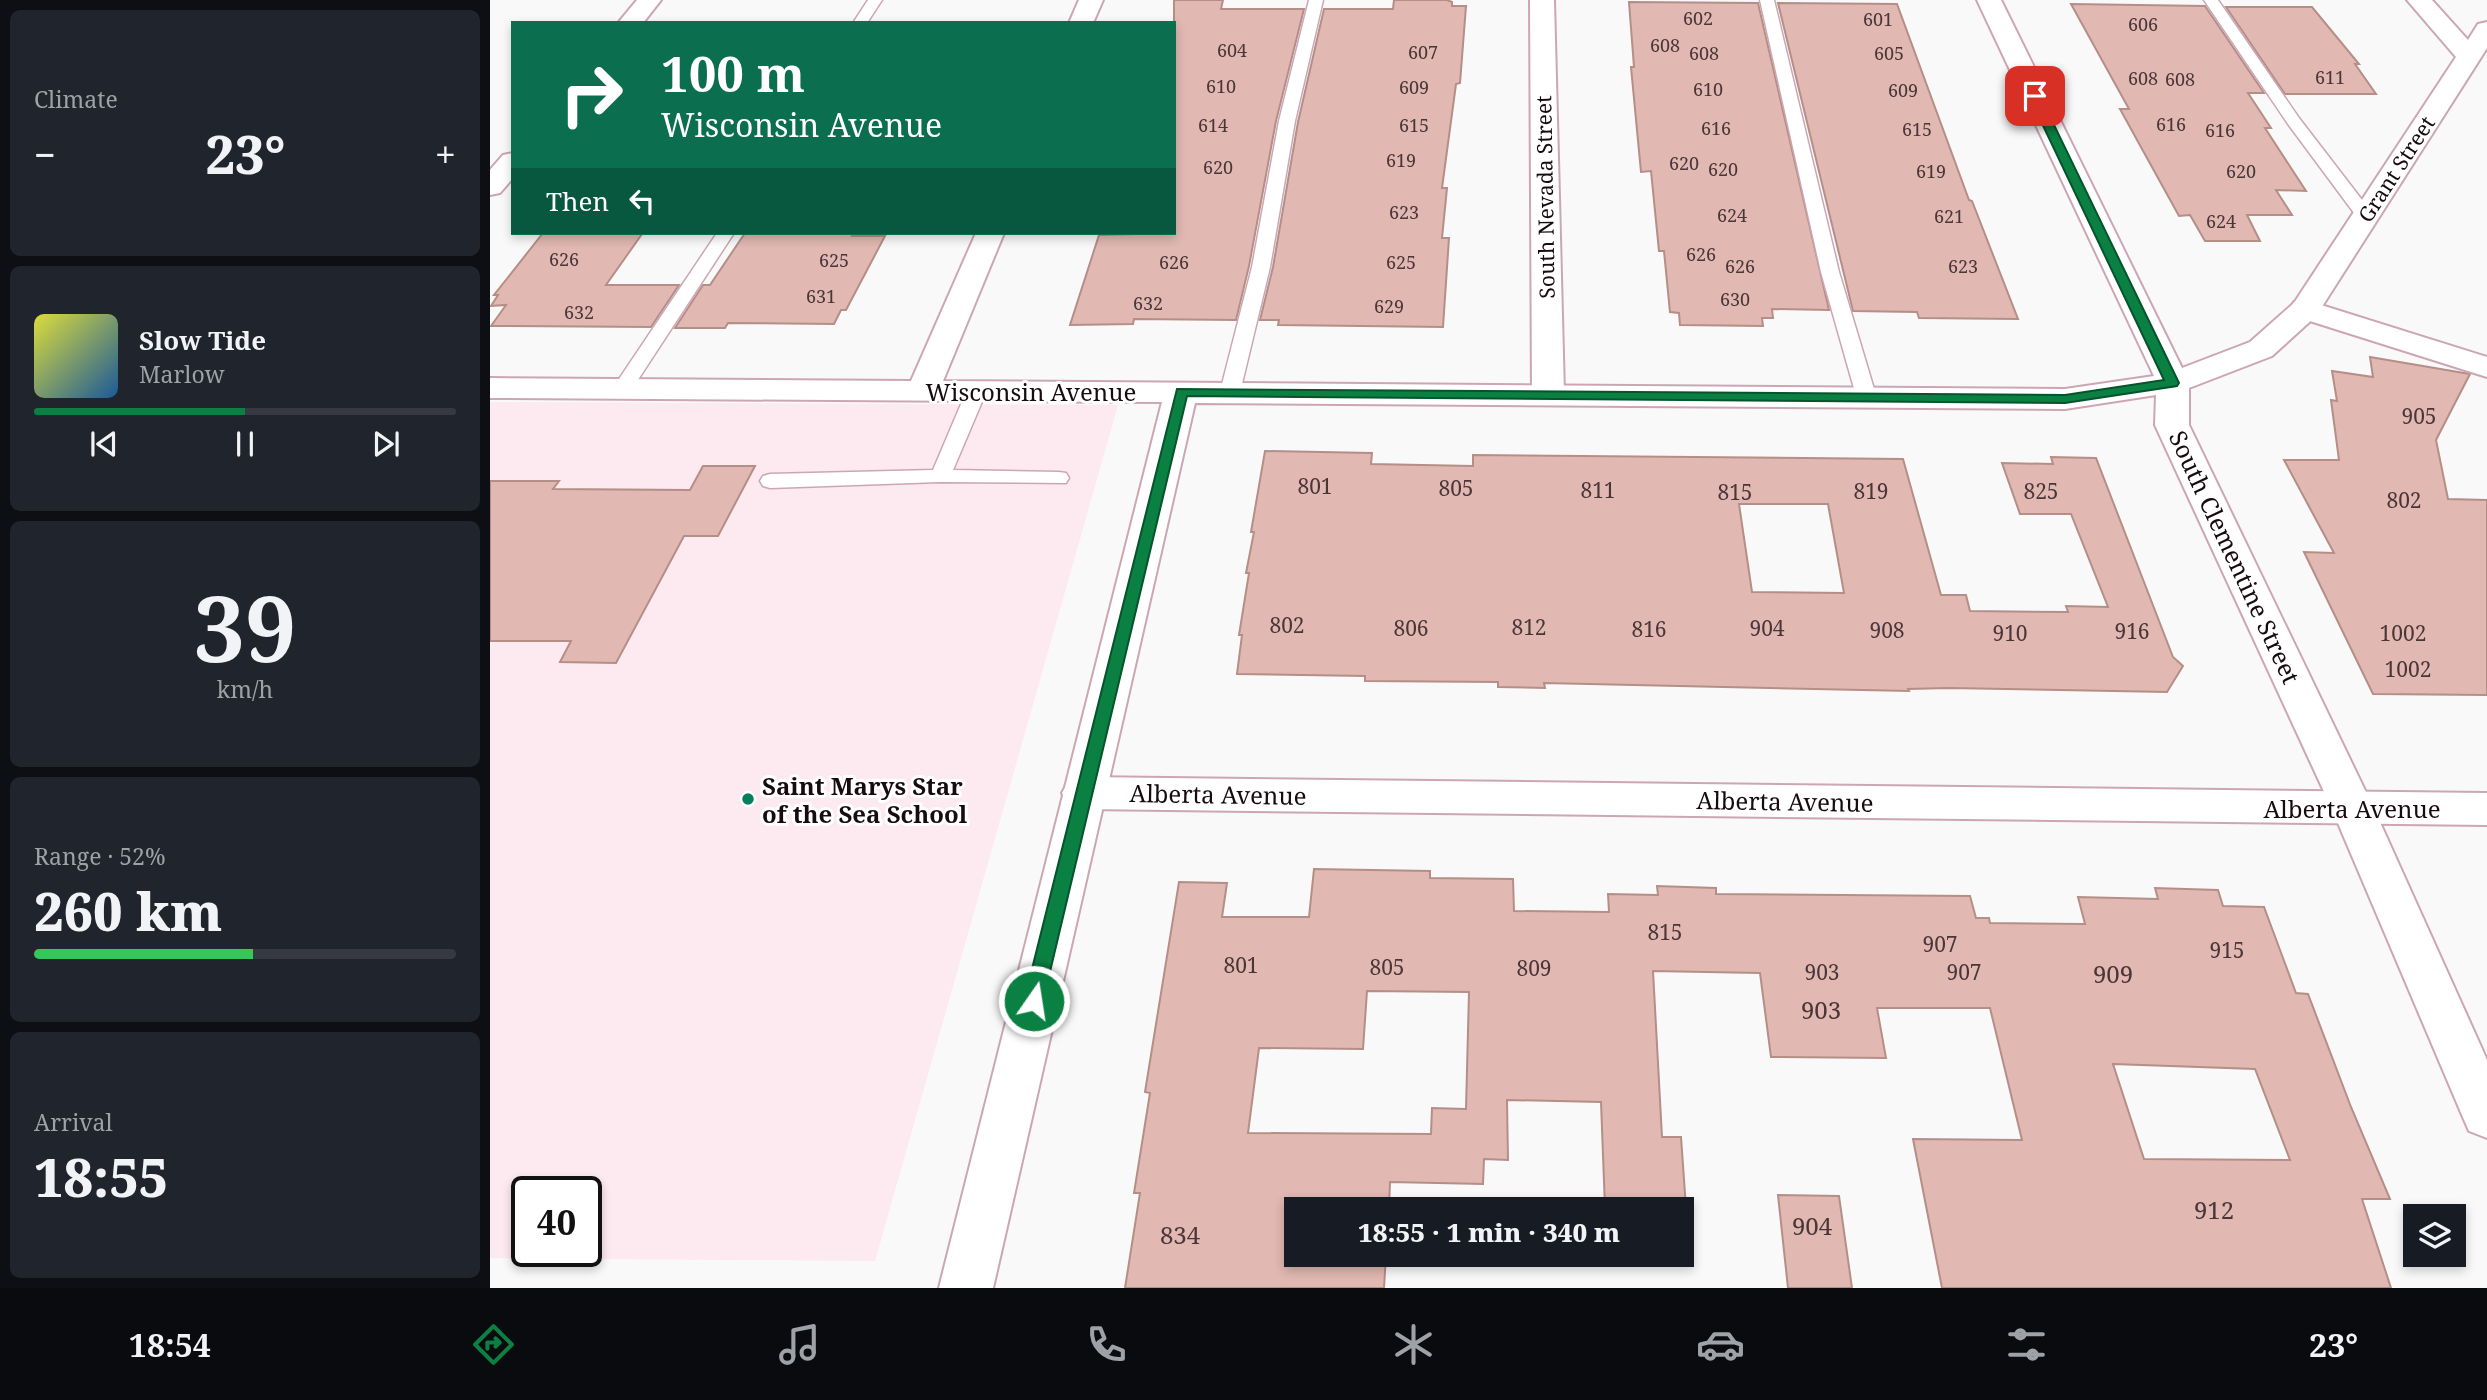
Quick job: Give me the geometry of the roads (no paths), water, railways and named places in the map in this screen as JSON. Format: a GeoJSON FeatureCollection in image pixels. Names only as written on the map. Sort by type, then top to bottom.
{"type":"FeatureCollection","features":[{"type":"Feature","properties":{"kind":"street"},"geometry":{"type":"LineString","coordinates":[[632,21],[649,0]]}},
{"type":"Feature","properties":{"kind":"street"},"geometry":{"type":"LineString","coordinates":[[1082,21],[1091,0]]}},
{"type":"Feature","properties":{"kind":"street","name":"South Nevada Street"},"geometry":{"type":"LineString","coordinates":[[1542,0],[1548,394]]}},
{"type":"Feature","properties":{"kind":"street","name":"South Clementine Street"},"geometry":{"type":"LineString","coordinates":[[1989,0],[2172,383],[2172,425],[2353,808],[2487,1115]]}},
{"type":"Feature","properties":{"kind":"street"},"geometry":{"type":"LineString","coordinates":[[2418,0],[2469,56]]}},
{"type":"Feature","properties":{"kind":"street","name":"Grant Street"},"geometry":{"type":"LineString","coordinates":[[2305,309],[2487,29]]}},
{"type":"Feature","properties":{"kind":"street"},"geometry":{"type":"LineString","coordinates":[[490,187],[511,162]]}},
{"type":"Feature","properties":{"kind":"street"},"geometry":{"type":"LineString","coordinates":[[923,390],[989,235]]}},
{"type":"Feature","properties":{"kind":"street"},"geometry":{"type":"LineString","coordinates":[[2305,309],[2487,367]]}},
{"type":"Feature","properties":{"kind":"street","name":"Wisconsin Avenue"},"geometry":{"type":"LineString","coordinates":[[490,387],[2065,399],[2172,383],[2261,349],[2305,309]]}},
{"type":"Feature","properties":{"kind":"street"},"geometry":{"type":"LineString","coordinates":[[966,1288],[1181,392]]}},
{"type":"Feature","properties":{"kind":"street","name":"Alberta Avenue"},"geometry":{"type":"LineString","coordinates":[[1083,793],[2487,809]]}},
{"type":"Feature","properties":{"kind":"lane"},"geometry":{"type":"LineString","coordinates":[[861,21],[874,0]]}},
{"type":"Feature","properties":{"kind":"lane"},"geometry":{"type":"LineString","coordinates":[[1230,393],[1261,267],[1286,121],[1316,0]]}},
{"type":"Feature","properties":{"kind":"lane"},"geometry":{"type":"LineString","coordinates":[[1767,0],[1830,272],[1867,398]]}},
{"type":"Feature","properties":{"kind":"lane"},"geometry":{"type":"LineString","coordinates":[[2211,0],[2293,121],[2366,218]]}},
{"type":"Feature","properties":{"kind":"lane"},"geometry":{"type":"LineString","coordinates":[[622,388],[724,235]]}},
{"type":"Feature","properties":{"kind":"lane"},"geometry":{"type":"LineString","coordinates":[[940,476],[977,390]]}},
{"type":"Feature","properties":{"kind":"lane"},"geometry":{"type":"LineString","coordinates":[[770,481],[940,476],[1059,478]]}},
{"type":"Feature","properties":{"kind":"place","name":"Saint Marys Star of the Sea School"},"geometry":{"type":"Point","coordinates":[748,799]}}]}
